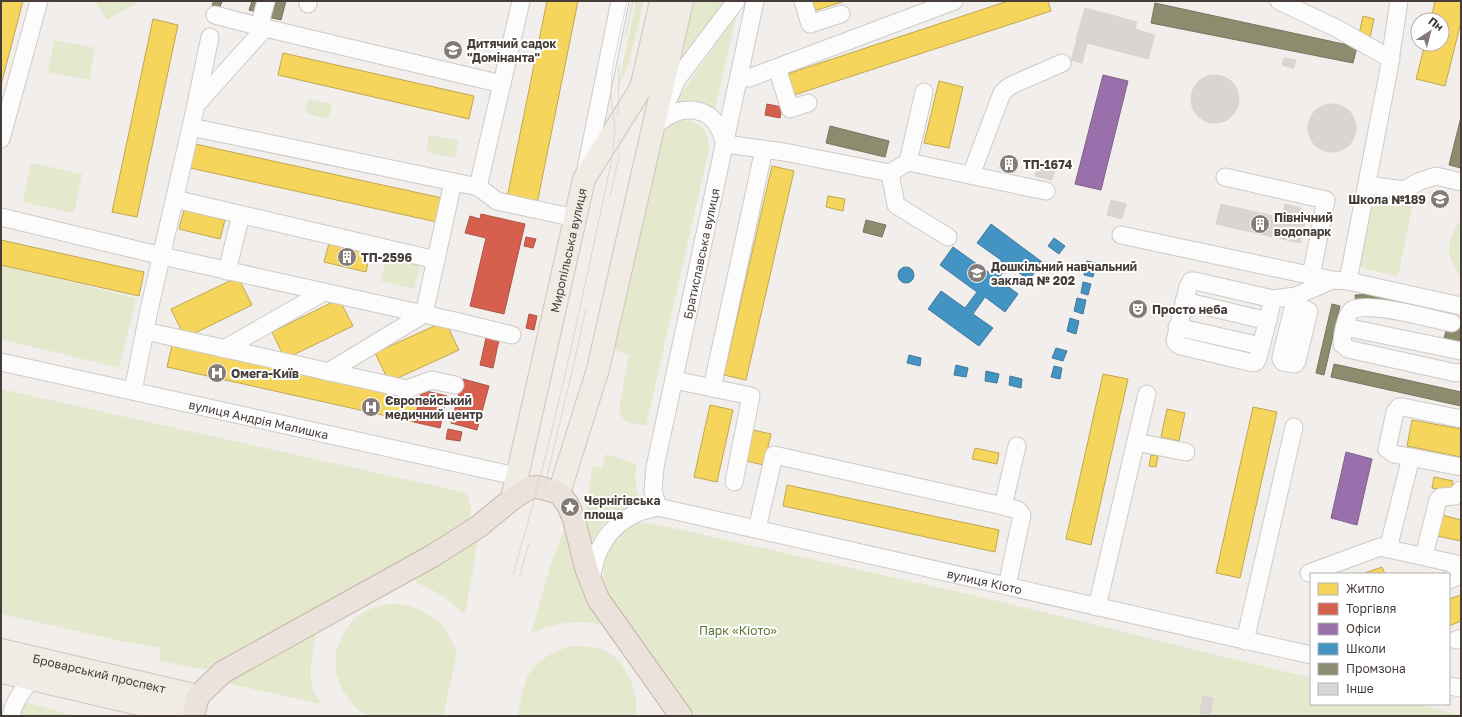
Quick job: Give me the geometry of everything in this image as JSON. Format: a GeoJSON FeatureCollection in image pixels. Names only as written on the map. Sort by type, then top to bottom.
{"type":"FeatureCollection","features":[{"type":"Feature","properties":{"kind":"highway"},"geometry":{"type":"LineString","coordinates":[[196,706],[223,672],[434,555],[478,527],[512,499],[529,488],[538,487],[559,493],[568,505],[574,519],[591,583],[598,599],[681,716]]}},
{"type":"Feature","properties":{"kind":"main road"},"geometry":{"type":"LineString","coordinates":[[584,179],[638,93],[642,84],[661,1]]}},
{"type":"Feature","properties":{"kind":"main road"},"geometry":{"type":"LineString","coordinates":[[559,493],[598,369],[661,118],[682,1]]}},
{"type":"Feature","properties":{"kind":"main road"},"geometry":{"type":"LineString","coordinates":[[638,93],[640,103],[645,109],[661,118]]}},
{"type":"Feature","properties":{"kind":"main road","name":"Миропільська вулиця"},"geometry":{"type":"LineString","coordinates":[[512,499],[584,179]]}},
{"type":"Feature","properties":{"kind":"main road","name":"Броварський проспект"},"geometry":{"type":"LineString","coordinates":[[1,650],[196,706]]}},
{"type":"Feature","properties":{"kind":"main road","name":"Броварський проспект"},"geometry":{"type":"LineString","coordinates":[[1,672],[190,716]]}},
{"type":"Feature","properties":{"kind":"street"},"geometry":{"type":"LineString","coordinates":[[1,139],[38,1]]}},
{"type":"Feature","properties":{"kind":"street"},"geometry":{"type":"LineString","coordinates":[[196,105],[262,28],[266,1]]}},
{"type":"Feature","properties":{"kind":"street"},"geometry":{"type":"LineString","coordinates":[[478,187],[521,1]]}},
{"type":"Feature","properties":{"kind":"street","name":"Миропільська вулиця"},"geometry":{"type":"LineString","coordinates":[[584,179],[620,1]]}},
{"type":"Feature","properties":{"kind":"street"},"geometry":{"type":"LineString","coordinates":[[661,118],[677,79],[736,1]]}},
{"type":"Feature","properties":{"kind":"street","name":"Братиславська вулиця"},"geometry":{"type":"LineString","coordinates":[[658,507],[652,491],[654,467],[755,1]]}},
{"type":"Feature","properties":{"kind":"street"},"geometry":{"type":"LineString","coordinates":[[803,1],[810,24],[841,14]]}},
{"type":"Feature","properties":{"kind":"street"},"geometry":{"type":"LineString","coordinates":[[739,78],[749,78],[777,68],[954,1]]}},
{"type":"Feature","properties":{"kind":"street"},"geometry":{"type":"LineString","coordinates":[[1279,1],[1336,28],[1390,59]]}},
{"type":"Feature","properties":{"kind":"street"},"geometry":{"type":"LineString","coordinates":[[1273,299],[1256,362],[1250,362],[1181,346],[1175,341],[1184,301],[1189,284],[1192,281],[1273,299],[1295,301],[1340,280],[1368,184],[1399,1]]}},
{"type":"Feature","properties":{"kind":"street"},"geometry":{"type":"LineString","coordinates":[[215,15],[262,28],[502,84]]}},
{"type":"Feature","properties":{"kind":"street"},"geometry":{"type":"LineString","coordinates":[[133,391],[210,37]]}},
{"type":"Feature","properties":{"kind":"street"},"geometry":{"type":"LineString","coordinates":[[971,175],[1002,93],[1012,85],[1062,63]]}},
{"type":"Feature","properties":{"kind":"street"},"geometry":{"type":"LineString","coordinates":[[777,68],[790,108],[808,103]]}},
{"type":"Feature","properties":{"kind":"street"},"geometry":{"type":"LineString","coordinates":[[908,162],[924,92]]}},
{"type":"Feature","properties":{"kind":"street"},"geometry":{"type":"LineString","coordinates":[[661,118],[683,110],[697,110],[709,115],[718,126],[725,144],[764,149],[890,173],[908,162],[1046,191]]}},
{"type":"Feature","properties":{"kind":"street"},"geometry":{"type":"LineString","coordinates":[[191,127],[478,187],[497,201],[575,218]]}},
{"type":"Feature","properties":{"kind":"street"},"geometry":{"type":"LineString","coordinates":[[712,388],[764,149]]}},
{"type":"Feature","properties":{"kind":"street"},"geometry":{"type":"LineString","coordinates":[[890,173],[896,205],[948,237]]}},
{"type":"Feature","properties":{"kind":"street"},"geometry":{"type":"LineString","coordinates":[[1368,184],[1404,190],[1420,181],[1436,176],[1461,182]]}},
{"type":"Feature","properties":{"kind":"street"},"geometry":{"type":"LineString","coordinates":[[1225,177],[1326,200],[1311,276]]}},
{"type":"Feature","properties":{"kind":"street"},"geometry":{"type":"LineString","coordinates":[[328,372],[424,314],[453,182]]}},
{"type":"Feature","properties":{"kind":"street"},"geometry":{"type":"LineString","coordinates":[[175,199],[436,260]]}},
{"type":"Feature","properties":{"kind":"street"},"geometry":{"type":"LineString","coordinates":[[227,271],[241,215]]}},
{"type":"Feature","properties":{"kind":"street"},"geometry":{"type":"LineString","coordinates":[[1,217],[162,256],[512,335]]}},
{"type":"Feature","properties":{"kind":"street"},"geometry":{"type":"LineString","coordinates":[[1121,236],[1461,306]]}},
{"type":"Feature","properties":{"kind":"street"},"geometry":{"type":"LineString","coordinates":[[224,349],[324,292]]}},
{"type":"Feature","properties":{"kind":"street"},"geometry":{"type":"LineString","coordinates":[[1184,301],[1268,321]]}},
{"type":"Feature","properties":{"kind":"street"},"geometry":{"type":"LineString","coordinates":[[1452,323],[1376,307],[1353,310],[1348,315],[1342,344],[1348,349],[1456,373],[1461,372]]}},
{"type":"Feature","properties":{"kind":"street"},"geometry":{"type":"LineString","coordinates":[[1345,327],[1461,351]]}},
{"type":"Feature","properties":{"kind":"street"},"geometry":{"type":"LineString","coordinates":[[145,331],[407,389],[432,380],[455,385]]}},
{"type":"Feature","properties":{"kind":"street","name":"вулиця Андрія Малишка"},"geometry":{"type":"LineString","coordinates":[[1,362],[516,476]]}},
{"type":"Feature","properties":{"kind":"street"},"geometry":{"type":"LineString","coordinates":[[674,380],[751,396],[734,482]]}},
{"type":"Feature","properties":{"kind":"street"},"geometry":{"type":"LineString","coordinates":[[1097,606],[1147,394]]}},
{"type":"Feature","properties":{"kind":"street"},"geometry":{"type":"LineString","coordinates":[[1461,419],[1399,407],[1395,412],[1387,449],[1394,454],[1461,467]]}},
{"type":"Feature","properties":{"kind":"street"},"geometry":{"type":"LineString","coordinates":[[1245,641],[1294,426]]}},
{"type":"Feature","properties":{"kind":"street"},"geometry":{"type":"LineString","coordinates":[[1136,442],[1186,452]]}},
{"type":"Feature","properties":{"kind":"street"},"geometry":{"type":"LineString","coordinates":[[1003,506],[1016,446]]}},
{"type":"Feature","properties":{"kind":"street"},"geometry":{"type":"LineString","coordinates":[[757,529],[774,455],[1003,506],[1018,510],[1022,515],[1007,586]]}},
{"type":"Feature","properties":{"kind":"street"},"geometry":{"type":"LineString","coordinates":[[1388,549],[1411,457]]}},
{"type":"Feature","properties":{"kind":"street"},"geometry":{"type":"LineString","coordinates":[[1424,556],[1438,500],[1441,497],[1455,496],[1461,490]]}},
{"type":"Feature","properties":{"kind":"street"},"geometry":{"type":"LineString","coordinates":[[591,583],[593,566],[601,546],[609,534],[622,521],[638,513],[658,507]]}},
{"type":"Feature","properties":{"kind":"street","name":"вулиця Кіото"},"geometry":{"type":"LineString","coordinates":[[658,507],[1310,655]]}},
{"type":"Feature","properties":{"kind":"street"},"geometry":{"type":"LineString","coordinates":[[1309,573],[1377,548],[1424,556],[1461,565]]}},
{"type":"Feature","properties":{"kind":"street"},"geometry":{"type":"LineString","coordinates":[[1450,580],[1461,575]]}},
{"type":"Feature","properties":{"kind":"street"},"geometry":{"type":"LineString","coordinates":[[11,716],[13,706],[19,695],[32,679]]}},
{"type":"Feature","properties":{"kind":"street"},"geometry":{"type":"LineString","coordinates":[[1450,686],[1461,688]]}},
{"type":"Feature","properties":{"kind":"green space"},"geometry":{"type":"Polygon","coordinates":[[[95,1],[134,1],[136,4],[107,20],[95,1]]]}},
{"type":"Feature","properties":{"kind":"green space"},"geometry":{"type":"Polygon","coordinates":[[[636,1],[644,1],[629,63],[618,87],[636,1]]]}},
{"type":"Feature","properties":{"kind":"green space"},"geometry":{"type":"Polygon","coordinates":[[[693,1],[726,1],[680,61],[693,1]]]}},
{"type":"Feature","properties":{"kind":"green space"},"geometry":{"type":"Polygon","coordinates":[[[737,13],[714,113],[673,106],[737,13]]]}},
{"type":"Feature","properties":{"kind":"green space"},"geometry":{"type":"Polygon","coordinates":[[[54,40],[95,48],[89,80],[48,72],[54,40]]]}},
{"type":"Feature","properties":{"kind":"green space"},"geometry":{"type":"Polygon","coordinates":[[[308,99],[332,104],[329,119],[305,113],[308,99]]]}},
{"type":"Feature","properties":{"kind":"green space"},"geometry":{"type":"Polygon","coordinates":[[[687,120],[702,127],[708,138],[709,149],[646,426],[626,422],[620,414],[619,409],[629,355],[613,349],[659,143],[669,126],[676,122],[687,120]]]}},
{"type":"Feature","properties":{"kind":"green space"},"geometry":{"type":"Polygon","coordinates":[[[429,135],[458,140],[455,158],[426,152],[429,135]]]}},
{"type":"Feature","properties":{"kind":"green space"},"geometry":{"type":"Polygon","coordinates":[[[31,163],[82,174],[74,213],[23,202],[31,163]]]}},
{"type":"Feature","properties":{"kind":"green space"},"geometry":{"type":"Polygon","coordinates":[[[1373,195],[1413,203],[1398,276],[1357,267],[1373,195]]]}},
{"type":"Feature","properties":{"kind":"green space"},"geometry":{"type":"Polygon","coordinates":[[[1461,219],[1461,278],[1452,262],[1449,248],[1452,235],[1461,219]]]}},
{"type":"Feature","properties":{"kind":"green space"},"geometry":{"type":"Polygon","coordinates":[[[387,256],[421,264],[414,289],[381,281],[387,256]]]}},
{"type":"Feature","properties":{"kind":"green space"},"geometry":{"type":"Polygon","coordinates":[[[1,265],[136,298],[119,368],[1,339],[1,265]]]}},
{"type":"Feature","properties":{"kind":"green space"},"geometry":{"type":"Polygon","coordinates":[[[1,389],[467,493],[471,514],[465,526],[217,666],[204,669],[159,661],[161,648],[125,642],[1,614],[1,389]]]}},
{"type":"Feature","properties":{"kind":"green space"},"geometry":{"type":"Polygon","coordinates":[[[606,454],[636,464],[636,486],[640,499],[610,517],[600,528],[590,545],[586,512],[592,466],[602,468],[606,454]]]}},
{"type":"Feature","properties":{"kind":"green space","name":"Парк «Кіото»"},"geometry":{"type":"Polygon","coordinates":[[[636,522],[650,523],[981,597],[1310,678],[1310,705],[1422,705],[1461,716],[695,716],[613,606],[608,593],[604,580],[605,558],[615,539],[624,530],[636,522]]]}},
{"type":"Feature","properties":{"kind":"green space"},"geometry":{"type":"Polygon","coordinates":[[[566,525],[569,551],[582,591],[601,620],[599,624],[580,622],[564,623],[531,633],[551,564],[566,525]]]}},
{"type":"Feature","properties":{"kind":"green space"},"geometry":{"type":"Polygon","coordinates":[[[478,540],[465,615],[443,596],[417,583],[415,577],[478,540]]]}},
{"type":"Feature","properties":{"kind":"green space"},"geometry":{"type":"Polygon","coordinates":[[[390,604],[408,605],[424,612],[439,622],[449,635],[457,652],[443,716],[368,716],[355,707],[343,691],[336,673],[336,652],[344,632],[356,617],[372,608],[390,604]]]}},
{"type":"Feature","properties":{"kind":"green space"},"geometry":{"type":"Polygon","coordinates":[[[309,632],[316,635],[311,661],[311,681],[312,687],[321,704],[226,683],[309,632]]]}},
{"type":"Feature","properties":{"kind":"green space"},"geometry":{"type":"Polygon","coordinates":[[[572,646],[598,648],[614,656],[626,671],[630,679],[635,697],[636,716],[518,716],[522,694],[529,674],[537,664],[548,656],[559,650],[572,646]]]}},
{"type":"Feature","properties":{"kind":"green space"},"geometry":{"type":"Polygon","coordinates":[[[22,701],[75,716],[18,716],[22,701]]]}},
{"type":"Feature","properties":{"kind":"building: Житло"},"geometry":{"type":"Polygon","coordinates":[[[1,1],[23,1],[1,85],[1,1]]]}},
{"type":"Feature","properties":{"kind":"building: Житло"},"geometry":{"type":"Polygon","coordinates":[[[547,1],[578,1],[537,204],[507,198],[547,1]]]}},
{"type":"Feature","properties":{"kind":"building: Житло"},"geometry":{"type":"Polygon","coordinates":[[[811,1],[845,1],[814,11],[811,1]]]}},
{"type":"Feature","properties":{"kind":"building: Житло"},"geometry":{"type":"Polygon","coordinates":[[[1008,1],[1048,1],[1051,11],[794,95],[787,74],[1008,1]]]}},
{"type":"Feature","properties":{"kind":"building: Житло"},"geometry":{"type":"Polygon","coordinates":[[[1435,1],[1461,1],[1461,22],[1445,86],[1416,79],[1423,52],[1450,52],[1450,12],[1433,12],[1435,1]]]}},
{"type":"Feature","properties":{"kind":"building: Житло"},"geometry":{"type":"Polygon","coordinates":[[[1363,16],[1374,19],[1370,37],[1359,34],[1363,16]]]}},
{"type":"Feature","properties":{"kind":"building: Житло"},"geometry":{"type":"Polygon","coordinates":[[[153,19],[178,25],[137,217],[112,212],[153,19]]]}},
{"type":"Feature","properties":{"kind":"building: Житло"},"geometry":{"type":"Polygon","coordinates":[[[283,53],[474,96],[469,119],[278,75],[283,53]]]}},
{"type":"Feature","properties":{"kind":"building: Житло"},"geometry":{"type":"Polygon","coordinates":[[[939,81],[963,87],[949,148],[924,143],[939,81]]]}},
{"type":"Feature","properties":{"kind":"building: Житло"},"geometry":{"type":"Polygon","coordinates":[[[195,144],[442,198],[437,222],[190,168],[195,144]]]}},
{"type":"Feature","properties":{"kind":"building: Житло"},"geometry":{"type":"Polygon","coordinates":[[[772,166],[794,171],[746,380],[724,375],[772,166]]]}},
{"type":"Feature","properties":{"kind":"building: Житло"},"geometry":{"type":"Polygon","coordinates":[[[828,196],[845,199],[843,211],[826,207],[828,196]]]}},
{"type":"Feature","properties":{"kind":"building: Житло"},"geometry":{"type":"Polygon","coordinates":[[[184,210],[225,220],[220,239],[179,229],[184,210]]]}},
{"type":"Feature","properties":{"kind":"building: Житло"},"geometry":{"type":"Polygon","coordinates":[[[1,240],[144,272],[139,296],[1,265],[1,240]]]}},
{"type":"Feature","properties":{"kind":"building: Житло","name":"ТП-2596"},"geometry":{"type":"Polygon","coordinates":[[[329,243],[370,253],[366,272],[324,262],[329,243]]]}},
{"type":"Feature","properties":{"kind":"building: Житло"},"geometry":{"type":"Polygon","coordinates":[[[238,277],[252,305],[185,338],[171,309],[238,277]]]}},
{"type":"Feature","properties":{"kind":"building: Житло"},"geometry":{"type":"Polygon","coordinates":[[[339,299],[353,326],[285,359],[272,332],[339,299]]]}},
{"type":"Feature","properties":{"kind":"building: Житло"},"geometry":{"type":"Polygon","coordinates":[[[445,321],[459,350],[389,382],[375,353],[445,321]]]}},
{"type":"Feature","properties":{"kind":"building: Житло"},"geometry":{"type":"Polygon","coordinates":[[[173,341],[420,397],[414,422],[167,367],[173,341]]]}},
{"type":"Feature","properties":{"kind":"building: Житло"},"geometry":{"type":"Polygon","coordinates":[[[1103,374],[1128,379],[1091,545],[1066,539],[1103,374]]]}},
{"type":"Feature","properties":{"kind":"building: Житло"},"geometry":{"type":"Polygon","coordinates":[[[710,405],[733,410],[717,482],[694,477],[710,405]]]}},
{"type":"Feature","properties":{"kind":"building: Житло"},"geometry":{"type":"Polygon","coordinates":[[[1253,407],[1277,412],[1240,578],[1216,573],[1253,407]]]}},
{"type":"Feature","properties":{"kind":"building: Житло"},"geometry":{"type":"Polygon","coordinates":[[[1167,409],[1185,413],[1179,441],[1161,437],[1167,409]]]}},
{"type":"Feature","properties":{"kind":"building: Житло"},"geometry":{"type":"Polygon","coordinates":[[[1412,420],[1461,429],[1461,457],[1407,446],[1412,420]]]}},
{"type":"Feature","properties":{"kind":"building: Житло"},"geometry":{"type":"Polygon","coordinates":[[[753,430],[771,434],[764,465],[746,461],[753,430]]]}},
{"type":"Feature","properties":{"kind":"building: Житло"},"geometry":{"type":"Polygon","coordinates":[[[975,448],[999,453],[997,464],[972,459],[975,448]]]}},
{"type":"Feature","properties":{"kind":"building: Житло"},"geometry":{"type":"Polygon","coordinates":[[[1151,455],[1158,456],[1156,467],[1149,466],[1151,455]]]}},
{"type":"Feature","properties":{"kind":"building: Житло"},"geometry":{"type":"Polygon","coordinates":[[[1434,477],[1453,481],[1451,491],[1432,488],[1434,477]]]}},
{"type":"Feature","properties":{"kind":"building: Житло"},"geometry":{"type":"Polygon","coordinates":[[[787,485],[999,530],[995,552],[783,506],[787,485]]]}},
{"type":"Feature","properties":{"kind":"building: Житло"},"geometry":{"type":"Polygon","coordinates":[[[1442,515],[1461,520],[1461,541],[1437,536],[1442,515]]]}},
{"type":"Feature","properties":{"kind":"building: Житло"},"geometry":{"type":"Polygon","coordinates":[[[1382,567],[1385,573],[1365,573],[1382,567]]]}},
{"type":"Feature","properties":{"kind":"building: Житло"},"geometry":{"type":"Polygon","coordinates":[[[1461,595],[1461,621],[1450,626],[1450,599],[1461,595]]]}},
{"type":"Feature","properties":{"kind":"building: Торгівля"},"geometry":{"type":"Polygon","coordinates":[[[767,104],[782,107],[780,118],[765,115],[767,104]]]}},
{"type":"Feature","properties":{"kind":"building: Торгівля"},"geometry":{"type":"Polygon","coordinates":[[[481,214],[525,224],[504,314],[470,306],[486,238],[465,233],[470,216],[480,219],[481,214]]]}},
{"type":"Feature","properties":{"kind":"building: Торгівля"},"geometry":{"type":"Polygon","coordinates":[[[526,237],[536,239],[533,248],[524,246],[526,237]]]}},
{"type":"Feature","properties":{"kind":"building: Торгівля"},"geometry":{"type":"Polygon","coordinates":[[[529,314],[537,316],[534,330],[526,328],[529,314]]]}},
{"type":"Feature","properties":{"kind":"building: Торгівля"},"geometry":{"type":"Polygon","coordinates":[[[486,338],[499,340],[493,368],[480,365],[486,338]]]}},
{"type":"Feature","properties":{"kind":"building: Торгівля"},"geometry":{"type":"Polygon","coordinates":[[[463,379],[489,386],[477,430],[451,423],[463,379]]]}},
{"type":"Feature","properties":{"kind":"building: Торгівля"},"geometry":{"type":"Polygon","coordinates":[[[422,390],[447,396],[440,428],[414,422],[422,390]]]}},
{"type":"Feature","properties":{"kind":"building: Торгівля"},"geometry":{"type":"Polygon","coordinates":[[[448,429],[462,432],[460,441],[446,439],[448,429]]]}},
{"type":"Feature","properties":{"kind":"building: Офіси"},"geometry":{"type":"Polygon","coordinates":[[[1103,75],[1128,81],[1101,190],[1075,184],[1103,75]]]}},
{"type":"Feature","properties":{"kind":"building: Офіси"},"geometry":{"type":"Polygon","coordinates":[[[1346,452],[1372,459],[1357,525],[1331,518],[1346,452]]]}},
{"type":"Feature","properties":{"kind":"building: Школи","name":"Дошкільний навчальний заклад № 202"},"geometry":{"type":"Polygon","coordinates":[[[991,224],[1042,262],[1029,280],[1008,265],[998,279],[1018,294],[1005,312],[985,297],[973,314],[993,328],[979,346],[928,309],[941,291],[965,308],[977,292],[940,265],[953,247],[991,274],[1001,260],[977,243],[991,224]]]}},
{"type":"Feature","properties":{"kind":"building: Школи"},"geometry":{"type":"Polygon","coordinates":[[[1054,238],[1065,246],[1059,254],[1048,246],[1054,238]]]}},
{"type":"Feature","properties":{"kind":"building: Школи"},"geometry":{"type":"Polygon","coordinates":[[[1087,261],[1096,263],[1093,277],[1084,275],[1087,261]]]}},
{"type":"Feature","properties":{"kind":"building: Школи"},"geometry":{"type":"Polygon","coordinates":[[[903,267],[909,267],[914,272],[912,281],[909,283],[903,283],[898,278],[898,272],[903,267]]]}},
{"type":"Feature","properties":{"kind":"building: Школи"},"geometry":{"type":"Polygon","coordinates":[[[1083,282],[1091,284],[1088,295],[1081,293],[1083,282]]]}},
{"type":"Feature","properties":{"kind":"building: Школи"},"geometry":{"type":"Polygon","coordinates":[[[1077,298],[1086,300],[1083,314],[1074,311],[1077,298]]]}},
{"type":"Feature","properties":{"kind":"building: Школи"},"geometry":{"type":"Polygon","coordinates":[[[1070,318],[1079,321],[1076,334],[1067,331],[1070,318]]]}},
{"type":"Feature","properties":{"kind":"building: Школи"},"geometry":{"type":"Polygon","coordinates":[[[1056,348],[1067,351],[1063,361],[1052,358],[1056,348]]]}},
{"type":"Feature","properties":{"kind":"building: Школи"},"geometry":{"type":"Polygon","coordinates":[[[909,355],[921,358],[920,366],[907,363],[909,355]]]}},
{"type":"Feature","properties":{"kind":"building: Школи"},"geometry":{"type":"Polygon","coordinates":[[[956,365],[968,368],[966,377],[954,375],[956,365]]]}},
{"type":"Feature","properties":{"kind":"building: Школи"},"geometry":{"type":"Polygon","coordinates":[[[1054,366],[1062,368],[1060,379],[1051,377],[1054,366]]]}},
{"type":"Feature","properties":{"kind":"building: Школи"},"geometry":{"type":"Polygon","coordinates":[[[986,371],[999,374],[997,383],[985,381],[986,371]]]}},
{"type":"Feature","properties":{"kind":"building: Школи"},"geometry":{"type":"Polygon","coordinates":[[[1010,376],[1022,379],[1021,388],[1009,385],[1010,376]]]}},
{"type":"Feature","properties":{"kind":"building: Промзона"},"geometry":{"type":"Polygon","coordinates":[[[214,1],[222,1],[220,7],[212,5],[214,1]]]}},
{"type":"Feature","properties":{"kind":"building: Промзона"},"geometry":{"type":"Polygon","coordinates":[[[252,1],[260,1],[257,12],[249,10],[252,1]]]}},
{"type":"Feature","properties":{"kind":"building: Промзона"},"geometry":{"type":"Polygon","coordinates":[[[272,1],[286,1],[281,20],[268,17],[272,1]]]}},
{"type":"Feature","properties":{"kind":"building: Промзона"},"geometry":{"type":"Polygon","coordinates":[[[1155,3],[1357,47],[1353,63],[1151,23],[1155,3]]]}},
{"type":"Feature","properties":{"kind":"building: Промзона"},"geometry":{"type":"Polygon","coordinates":[[[1461,117],[1461,168],[1449,165],[1461,117]]]}},
{"type":"Feature","properties":{"kind":"building: Промзона"},"geometry":{"type":"Polygon","coordinates":[[[830,126],[889,141],[885,157],[826,143],[830,126]]]}},
{"type":"Feature","properties":{"kind":"building: Промзона"},"geometry":{"type":"Polygon","coordinates":[[[866,220],[886,225],[882,237],[863,232],[866,220]]]}},
{"type":"Feature","properties":{"kind":"building: Промзона"},"geometry":{"type":"Polygon","coordinates":[[[1378,294],[1393,298],[1391,307],[1356,304],[1355,295],[1378,294]]]}},
{"type":"Feature","properties":{"kind":"building: Промзона"},"geometry":{"type":"Polygon","coordinates":[[[1406,299],[1434,306],[1432,314],[1404,308],[1406,299]]]}},
{"type":"Feature","properties":{"kind":"building: Промзона"},"geometry":{"type":"Polygon","coordinates":[[[1332,304],[1340,306],[1324,375],[1316,373],[1332,304]]]}},
{"type":"Feature","properties":{"kind":"building: Промзона"},"geometry":{"type":"Polygon","coordinates":[[[1459,323],[1461,324],[1461,342],[1444,338],[1447,328],[1457,330],[1459,323]]]}},
{"type":"Feature","properties":{"kind":"building: Промзона"},"geometry":{"type":"Polygon","coordinates":[[[1334,364],[1461,392],[1461,406],[1331,377],[1334,364]]]}},
{"type":"Feature","properties":{"kind":"building: Інше"},"geometry":{"type":"Polygon","coordinates":[[[1085,8],[1137,22],[1135,29],[1155,35],[1148,59],[1076,40],[1085,8]]]}},
{"type":"Feature","properties":{"kind":"building: Інше"},"geometry":{"type":"Polygon","coordinates":[[[1077,40],[1087,43],[1082,63],[1071,60],[1077,40]]]}},
{"type":"Feature","properties":{"kind":"building: Інше"},"geometry":{"type":"Polygon","coordinates":[[[1284,58],[1296,60],[1294,68],[1282,65],[1284,58]]]}},
{"type":"Feature","properties":{"kind":"building: Інше"},"geometry":{"type":"Polygon","coordinates":[[[1215,75],[1224,77],[1232,82],[1237,90],[1239,99],[1237,108],[1232,116],[1224,121],[1215,123],[1206,121],[1198,116],[1193,108],[1191,99],[1193,90],[1198,82],[1206,77],[1215,75]]]}},
{"type":"Feature","properties":{"kind":"building: Інше"},"geometry":{"type":"Polygon","coordinates":[[[1332,104],[1341,106],[1349,111],[1354,119],[1356,128],[1354,137],[1349,145],[1341,150],[1332,152],[1323,150],[1315,145],[1310,137],[1308,128],[1310,119],[1315,111],[1323,106],[1332,104]]]}},
{"type":"Feature","properties":{"kind":"building: Інше","name":"ТП-1674"},"geometry":{"type":"Polygon","coordinates":[[[1003,155],[1019,160],[1016,172],[999,168],[1003,155]]]}},
{"type":"Feature","properties":{"kind":"building: Інше"},"geometry":{"type":"Polygon","coordinates":[[[1037,166],[1055,170],[1052,180],[1035,176],[1037,166]]]}},
{"type":"Feature","properties":{"kind":"building: Інше"},"geometry":{"type":"Polygon","coordinates":[[[1111,200],[1126,204],[1122,219],[1107,215],[1111,200]]]}},
{"type":"Feature","properties":{"kind":"building: Інше","name":"Північний водопарк"},"geometry":{"type":"Polygon","coordinates":[[[1221,204],[1282,218],[1285,204],[1301,208],[1298,222],[1305,223],[1300,243],[1216,224],[1221,204]]]}},
{"type":"Feature","properties":{"kind":"building: Інше"},"geometry":{"type":"Polygon","coordinates":[[[1203,696],[1213,698],[1210,715],[1200,713],[1203,696]]]}},
{"type":"Feature","properties":{"kind":"tram line"},"geometry":{"type":"LineString","coordinates":[[513,574],[542,471],[612,159],[615,129],[611,94],[612,71],[627,1]]}},
{"type":"Feature","properties":{"kind":"tram line"},"geometry":{"type":"LineString","coordinates":[[626,34],[633,1]]}},
{"type":"Feature","properties":{"kind":"tram line"},"geometry":{"type":"LineString","coordinates":[[618,115],[619,67]]}},
{"type":"Feature","properties":{"kind":"tram line"},"geometry":{"type":"LineString","coordinates":[[610,196],[619,157],[619,139]]}},
{"type":"Feature","properties":{"kind":"tram line"},"geometry":{"type":"LineString","coordinates":[[545,485],[586,308]]}},
{"type":"Feature","properties":{"kind":"tram line"},"geometry":{"type":"LineString","coordinates":[[520,575],[529,543]]}},
{"type":"Feature","properties":{"kind":"place","name":"Дитячий садок \"Домінанта\""},"geometry":{"type":"Point","coordinates":[453,50]}},
{"type":"Feature","properties":{"kind":"place","name":"ТП-1674"},"geometry":{"type":"Point","coordinates":[1009,164]}},
{"type":"Feature","properties":{"kind":"place","name":"Школа №189"},"geometry":{"type":"Point","coordinates":[1440,199]}},
{"type":"Feature","properties":{"kind":"place","name":"Північний водопарк"},"geometry":{"type":"Point","coordinates":[1260,224]}},
{"type":"Feature","properties":{"kind":"place","name":"ТП-2596"},"geometry":{"type":"Point","coordinates":[347,257]}},
{"type":"Feature","properties":{"kind":"place","name":"Дошкільний навчальний заклад № 202"},"geometry":{"type":"Point","coordinates":[977,273]}},
{"type":"Feature","properties":{"kind":"place","name":"Просто неба"},"geometry":{"type":"Point","coordinates":[1138,309]}},
{"type":"Feature","properties":{"kind":"place","name":"Омега-Київ"},"geometry":{"type":"Point","coordinates":[217,373]}},
{"type":"Feature","properties":{"kind":"place","name":"Європейський медичний центр"},"geometry":{"type":"Point","coordinates":[371,407]}},
{"type":"Feature","properties":{"kind":"place","name":"Чернігівська площа"},"geometry":{"type":"Point","coordinates":[570,507]}}]}
